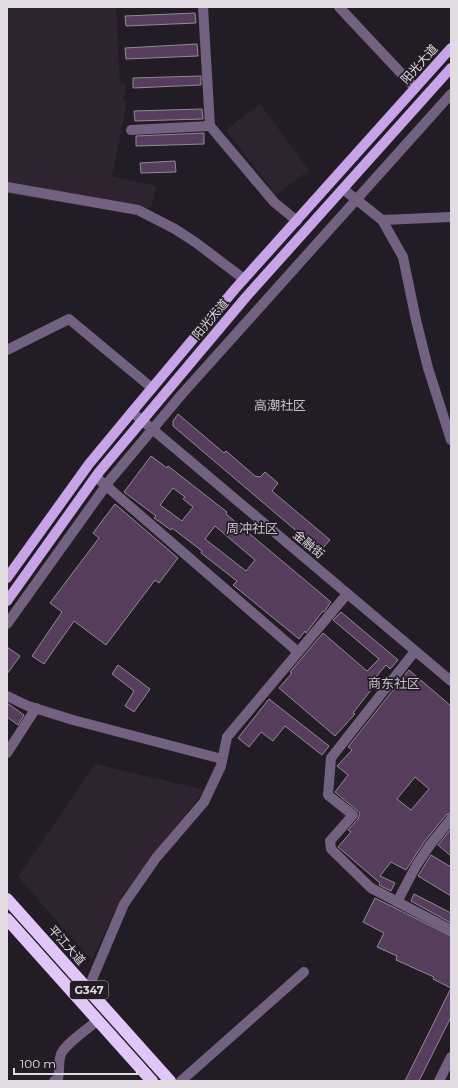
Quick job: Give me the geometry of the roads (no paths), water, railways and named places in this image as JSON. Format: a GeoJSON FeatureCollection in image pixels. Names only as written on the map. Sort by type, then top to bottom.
{"type":"FeatureCollection","features":[{"type":"Feature","properties":{"kind":"highway","name":"平江大道"},"geometry":{"type":"LineString","coordinates":[[7,899],[170,1081]]}},
{"type":"Feature","properties":{"kind":"highway","name":"G347"},"geometry":{"type":"LineString","coordinates":[[7,919],[152,1081]]}},
{"type":"Feature","properties":{"kind":"main road","name":"阳光大道"},"geometry":{"type":"LineString","coordinates":[[7,578],[89,464],[152,388],[244,279],[451,48]]}},
{"type":"Feature","properties":{"kind":"main road","name":"阳光大道"},"geometry":{"type":"LineString","coordinates":[[7,601],[96,477],[142,421],[246,298],[451,68]]}},
{"type":"Feature","properties":{"kind":"street"},"geometry":{"type":"LineString","coordinates":[[203,7],[210,126],[274,202],[297,221]]}},
{"type":"Feature","properties":{"kind":"street"},"geometry":{"type":"LineString","coordinates":[[339,7],[415,88]]}},
{"type":"Feature","properties":{"kind":"street"},"geometry":{"type":"LineString","coordinates":[[7,624],[106,486],[152,429],[451,94]]}},
{"type":"Feature","properties":{"kind":"street"},"geometry":{"type":"LineString","coordinates":[[131,130],[210,126]]}},
{"type":"Feature","properties":{"kind":"street"},"geometry":{"type":"LineString","coordinates":[[7,187],[138,210],[175,229],[195,242],[244,279]]}},
{"type":"Feature","properties":{"kind":"street"},"geometry":{"type":"LineString","coordinates":[[343,189],[382,220],[403,257],[428,368],[451,440]]}},
{"type":"Feature","properties":{"kind":"street"},"geometry":{"type":"LineString","coordinates":[[382,220],[451,217]]}},
{"type":"Feature","properties":{"kind":"street"},"geometry":{"type":"LineString","coordinates":[[7,350],[69,318],[152,388]]}},
{"type":"Feature","properties":{"kind":"street","name":"金融街"},"geometry":{"type":"LineString","coordinates":[[132,412],[451,681]]}},
{"type":"Feature","properties":{"kind":"street"},"geometry":{"type":"LineString","coordinates":[[96,477],[298,652]]}},
{"type":"Feature","properties":{"kind":"street"},"geometry":{"type":"LineString","coordinates":[[88,988],[124,904],[156,858],[204,802],[221,766],[227,737],[347,594]]}},
{"type":"Feature","properties":{"kind":"street"},"geometry":{"type":"LineString","coordinates":[[415,650],[331,758],[328,796],[353,815],[330,841],[331,849],[371,888],[451,930]]}},
{"type":"Feature","properties":{"kind":"street"},"geometry":{"type":"LineString","coordinates":[[7,696],[18,702],[73,720],[222,759]]}},
{"type":"Feature","properties":{"kind":"street"},"geometry":{"type":"LineString","coordinates":[[7,753],[36,708]]}},
{"type":"Feature","properties":{"kind":"street"},"geometry":{"type":"LineString","coordinates":[[397,902],[416,866],[430,845],[451,819]]}},
{"type":"Feature","properties":{"kind":"street"},"geometry":{"type":"LineString","coordinates":[[181,1081],[304,972]]}},
{"type":"Feature","properties":{"kind":"street"},"geometry":{"type":"LineString","coordinates":[[54,1081],[58,1079],[60,1072],[59,1062],[61,1054],[65,1048],[98,1020]]}},
{"type":"Feature","properties":{"kind":"street"},"geometry":{"type":"LineString","coordinates":[[439,1081],[451,1057]]}},
{"type":"Feature","properties":{"kind":"district","name":"高潮社区"},"geometry":{"type":"Point","coordinates":[280,405]}},
{"type":"Feature","properties":{"kind":"district","name":"周冲社区"},"geometry":{"type":"Point","coordinates":[252,528]}},
{"type":"Feature","properties":{"kind":"district","name":"商东社区"},"geometry":{"type":"Point","coordinates":[394,683]}}]}
